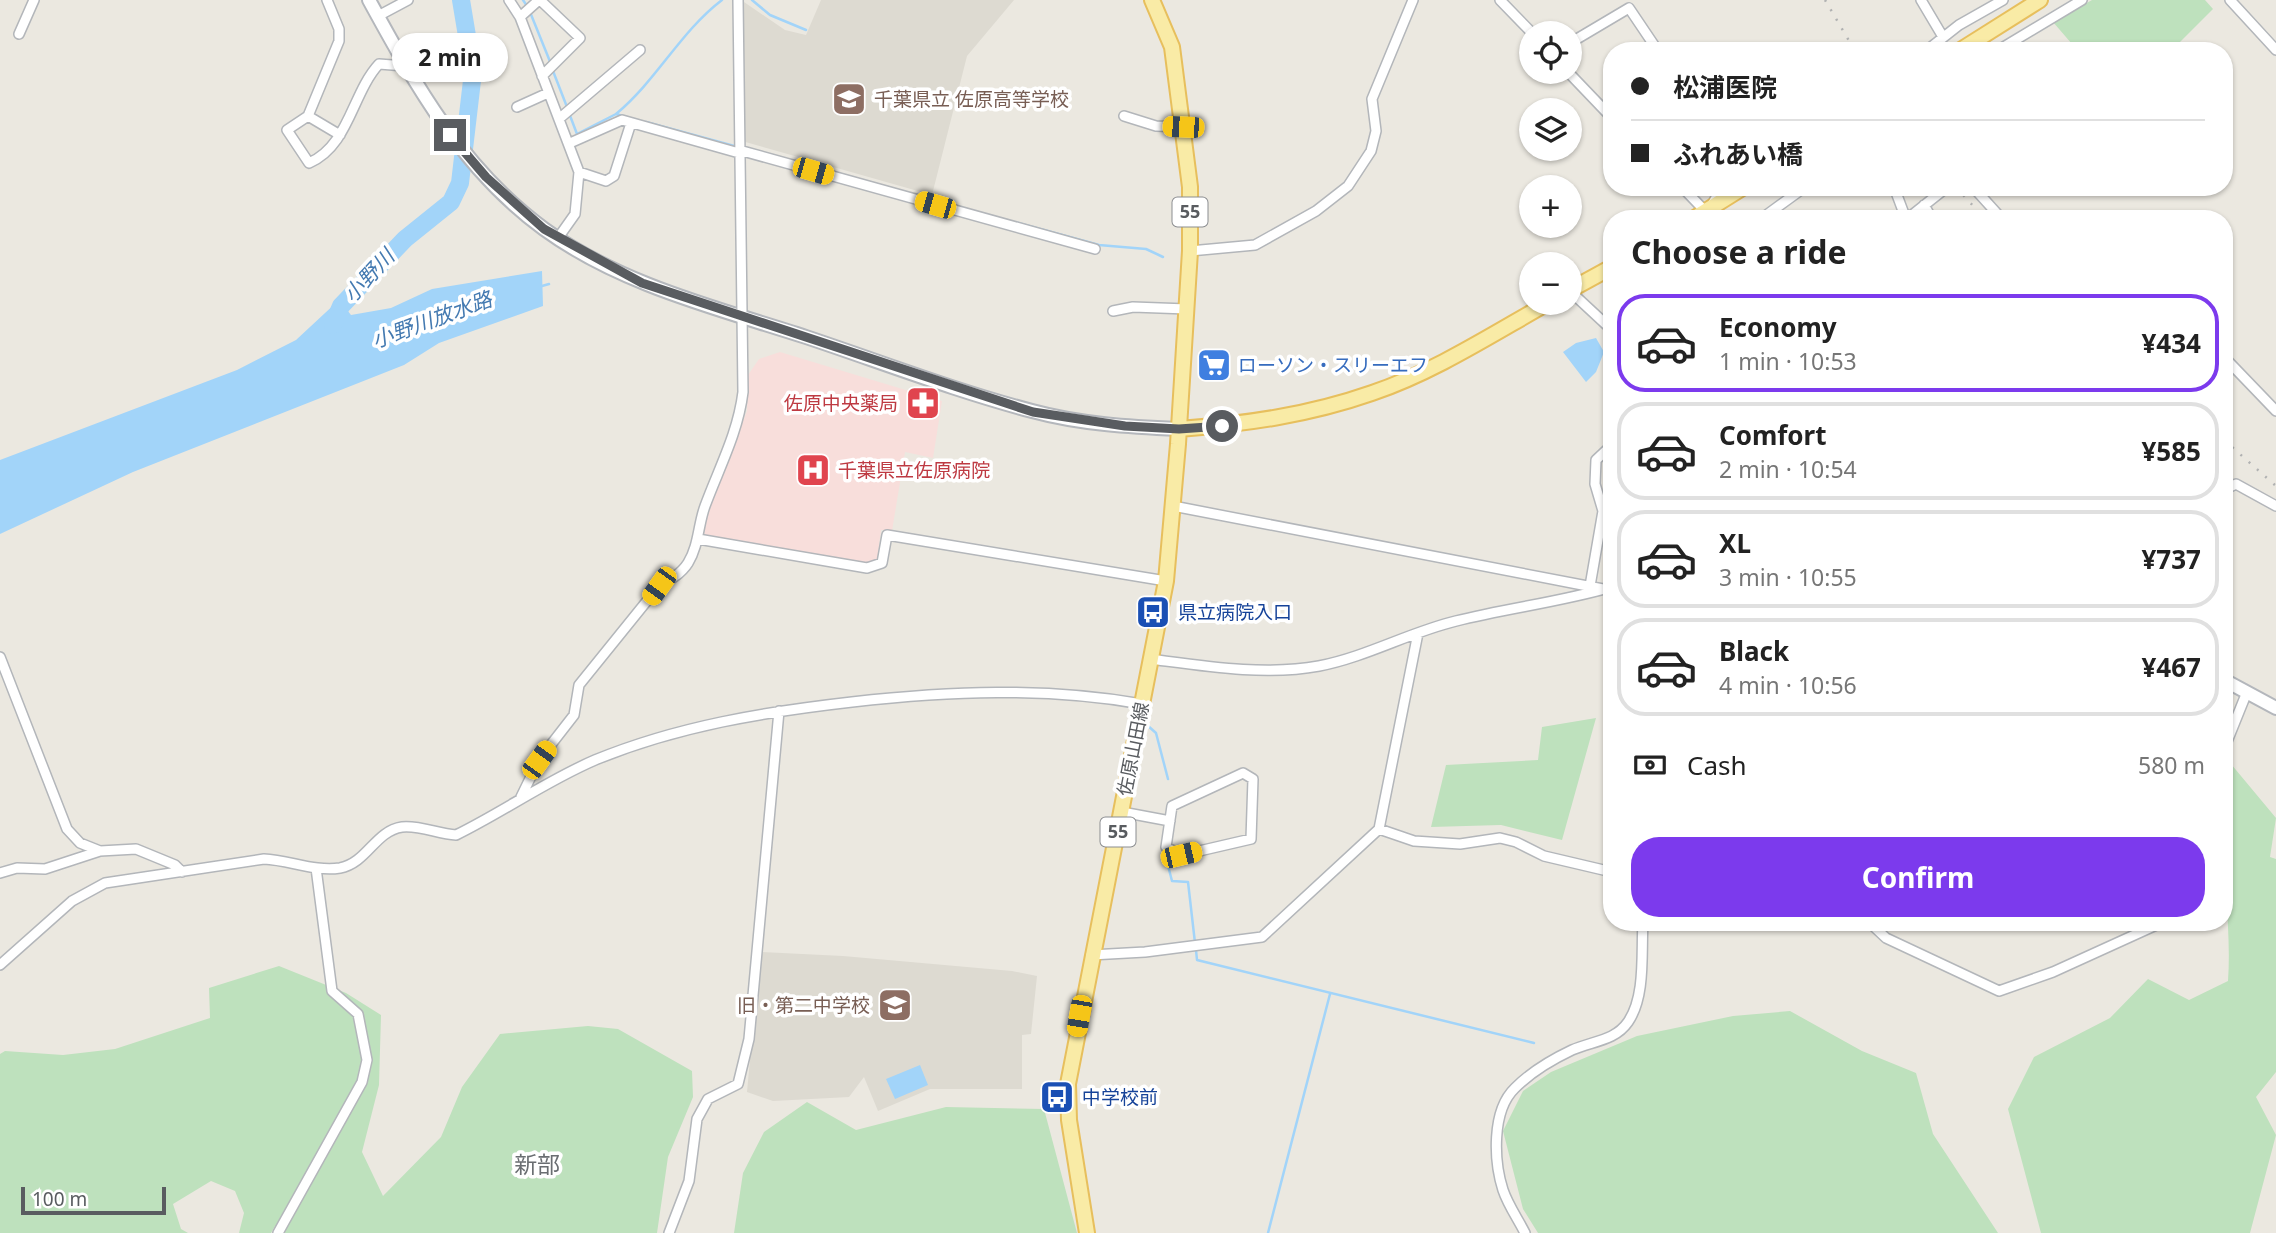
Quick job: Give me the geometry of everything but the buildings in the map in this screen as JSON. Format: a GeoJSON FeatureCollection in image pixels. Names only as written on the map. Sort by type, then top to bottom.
{"type":"FeatureCollection","features":[{"type":"Feature","properties":{"kind":"main road","name":"佐原山田線"},"geometry":{"type":"LineString","coordinates":[[1087,1233],[1069,1120],[1068,1084],[1166,580],[1187,309],[1190,187],[1172,47],[1152,0]]}},
{"type":"Feature","properties":{"kind":"main road"},"geometry":{"type":"LineString","coordinates":[[1974,42],[2040,0]]}},
{"type":"Feature","properties":{"kind":"main road"},"geometry":{"type":"LineString","coordinates":[[1712,210],[1731,196]]}},
{"type":"Feature","properties":{"kind":"main road"},"geometry":{"type":"LineString","coordinates":[[1582,284],[1603,272]]}},
{"type":"Feature","properties":{"kind":"main road"},"geometry":{"type":"LineString","coordinates":[[1179,429],[1247,424],[1307,413],[1374,393],[1438,364],[1526,315]]}},
{"type":"Feature","properties":{"kind":"street"},"geometry":{"type":"LineString","coordinates":[[19,34],[34,0]]}},
{"type":"Feature","properties":{"kind":"street"},"geometry":{"type":"LineString","coordinates":[[327,0],[339,29],[339,41],[308,116],[287,130],[309,163],[322,157],[340,135],[370,73],[379,64],[405,66]]}},
{"type":"Feature","properties":{"kind":"street"},"geometry":{"type":"LineString","coordinates":[[369,0],[405,66],[450,135],[479,169],[515,205],[558,238],[642,283],[1033,412],[1125,426],[1179,429]]}},
{"type":"Feature","properties":{"kind":"street"},"geometry":{"type":"LineString","coordinates":[[378,16],[408,0]]}},
{"type":"Feature","properties":{"kind":"street"},"geometry":{"type":"LineString","coordinates":[[509,0],[526,12],[542,76],[579,172],[575,214],[558,238]]}},
{"type":"Feature","properties":{"kind":"street"},"geometry":{"type":"LineString","coordinates":[[526,12],[540,0],[580,38],[542,76]]}},
{"type":"Feature","properties":{"kind":"street"},"geometry":{"type":"LineString","coordinates":[[521,797],[539,760],[574,715],[579,685],[659,586],[676,576],[687,564],[698,539],[704,509],[739,420],[743,392],[738,0]]}},
{"type":"Feature","properties":{"kind":"street"},"geometry":{"type":"LineString","coordinates":[[1190,251],[1255,245],[1316,211],[1348,186],[1371,151],[1376,131],[1371,99],[1413,0]]}},
{"type":"Feature","properties":{"kind":"street"},"geometry":{"type":"LineString","coordinates":[[1500,0],[1520,21]]}},
{"type":"Feature","properties":{"kind":"street"},"geometry":{"type":"LineString","coordinates":[[1921,0],[1943,37]]}},
{"type":"Feature","properties":{"kind":"street"},"geometry":{"type":"LineString","coordinates":[[1937,42],[2003,0]]}},
{"type":"Feature","properties":{"kind":"street"},"geometry":{"type":"LineString","coordinates":[[2012,42],[2082,0]]}},
{"type":"Feature","properties":{"kind":"street"},"geometry":{"type":"LineString","coordinates":[[2230,0],[2276,50]]}},
{"type":"Feature","properties":{"kind":"street"},"geometry":{"type":"LineString","coordinates":[[1582,36],[1629,8],[1652,42]]}},
{"type":"Feature","properties":{"kind":"street"},"geometry":{"type":"LineString","coordinates":[[560,118],[640,50]]}},
{"type":"Feature","properties":{"kind":"street"},"geometry":{"type":"LineString","coordinates":[[1579,84],[1603,109]]}},
{"type":"Feature","properties":{"kind":"street"},"geometry":{"type":"LineString","coordinates":[[517,107],[548,93]]}},
{"type":"Feature","properties":{"kind":"street"},"geometry":{"type":"LineString","coordinates":[[308,116],[340,135]]}},
{"type":"Feature","properties":{"kind":"street"},"geometry":{"type":"LineString","coordinates":[[1124,116],[1157,126],[1183,127]]}},
{"type":"Feature","properties":{"kind":"street"},"geometry":{"type":"LineString","coordinates":[[570,143],[622,121],[739,150],[1095,249]]}},
{"type":"Feature","properties":{"kind":"street"},"geometry":{"type":"LineString","coordinates":[[579,172],[606,181],[614,176],[631,123]]}},
{"type":"Feature","properties":{"kind":"street"},"geometry":{"type":"LineString","coordinates":[[1692,196],[1703,210]]}},
{"type":"Feature","properties":{"kind":"street"},"geometry":{"type":"LineString","coordinates":[[1773,210],[1793,196]]}},
{"type":"Feature","properties":{"kind":"street"},"geometry":{"type":"LineString","coordinates":[[1918,210],[1936,196]]}},
{"type":"Feature","properties":{"kind":"street"},"geometry":{"type":"LineString","coordinates":[[1981,196],[1994,210]]}},
{"type":"Feature","properties":{"kind":"street"},"geometry":{"type":"LineString","coordinates":[[1924,205],[1927,210]]}},
{"type":"Feature","properties":{"kind":"street"},"geometry":{"type":"LineString","coordinates":[[1582,302],[1603,322]]}},
{"type":"Feature","properties":{"kind":"street"},"geometry":{"type":"LineString","coordinates":[[1113,311],[1133,307],[1187,309]]}},
{"type":"Feature","properties":{"kind":"street"},"geometry":{"type":"LineString","coordinates":[[2233,366],[2276,411]]}},
{"type":"Feature","properties":{"kind":"street"},"geometry":{"type":"LineString","coordinates":[[1590,586],[1603,511],[1595,484],[1596,460],[1603,453]]}},
{"type":"Feature","properties":{"kind":"street"},"geometry":{"type":"LineString","coordinates":[[2233,486],[2236,484],[2276,506]]}},
{"type":"Feature","properties":{"kind":"street"},"geometry":{"type":"LineString","coordinates":[[1173,506],[1603,587]]}},
{"type":"Feature","properties":{"kind":"street"},"geometry":{"type":"LineString","coordinates":[[698,539],[867,568],[882,563],[887,535],[1166,580]]}},
{"type":"Feature","properties":{"kind":"street"},"geometry":{"type":"LineString","coordinates":[[1150,659],[1219,667],[1296,670],[1322,666],[1456,621],[1564,601],[1603,589]]}},
{"type":"Feature","properties":{"kind":"street"},"geometry":{"type":"LineString","coordinates":[[1091,955],[1262,937],[1379,829],[1418,633]]}},
{"type":"Feature","properties":{"kind":"street"},"geometry":{"type":"LineString","coordinates":[[0,657],[67,829],[80,843],[100,851]]}},
{"type":"Feature","properties":{"kind":"street"},"geometry":{"type":"LineString","coordinates":[[2233,685],[2276,708]]}},
{"type":"Feature","properties":{"kind":"street"},"geometry":{"type":"LineString","coordinates":[[0,965],[83,894],[105,883],[264,859],[287,860],[316,868],[352,865],[397,828],[418,828],[456,835],[521,797],[594,761],[687,728],[779,711],[926,694],[995,691],[1110,698],[1142,704]]}},
{"type":"Feature","properties":{"kind":"street"},"geometry":{"type":"LineString","coordinates":[[2233,727],[2247,692]]}},
{"type":"Feature","properties":{"kind":"street"},"geometry":{"type":"LineString","coordinates":[[669,1233],[689,1181],[697,1119],[708,1100],[738,1084],[743,1076],[751,1025],[779,711]]}},
{"type":"Feature","properties":{"kind":"street"},"geometry":{"type":"LineString","coordinates":[[1243,773],[1253,779],[1251,839],[1181,855],[1166,846],[1170,821],[1172,806],[1194,794],[1232,775],[1243,773]]}},
{"type":"Feature","properties":{"kind":"street"},"geometry":{"type":"LineString","coordinates":[[1122,812],[1170,821]]}},
{"type":"Feature","properties":{"kind":"street"},"geometry":{"type":"LineString","coordinates":[[1379,829],[1414,841],[1460,844],[1500,838],[1516,842],[1544,856],[1603,870]]}},
{"type":"Feature","properties":{"kind":"street"},"geometry":{"type":"LineString","coordinates":[[0,873],[17,868],[45,869],[100,851],[136,849],[175,865],[182,872]]}},
{"type":"Feature","properties":{"kind":"street"},"geometry":{"type":"LineString","coordinates":[[278,1233],[362,1082],[367,1066],[358,1014],[332,991],[316,868]]}},
{"type":"Feature","properties":{"kind":"street"},"geometry":{"type":"LineString","coordinates":[[1525,1233],[1504,1192],[1497,1165],[1498,1127],[1502,1110],[1513,1089],[1538,1071],[1573,1050],[1614,1036],[1629,1021],[1640,987],[1643,931]]}},
{"type":"Feature","properties":{"kind":"street"},"geometry":{"type":"LineString","coordinates":[[1879,931],[1886,938],[1945,968],[1999,990],[2053,972],[2143,931]]}},
{"type":"Feature","properties":{"kind":"shaded area","name":"千葉県立 佐原高等学校"},"geometry":{"type":"Polygon","coordinates":[[[821,0],[1014,0],[967,56],[932,195],[742,141],[744,2],[785,30],[806,35],[821,0]]]}},
{"type":"Feature","properties":{"kind":"shaded area","name":"千葉県立佐原病院"},"geometry":{"type":"Polygon","coordinates":[[[780,352],[942,401],[933,458],[905,452],[892,531],[881,530],[877,561],[869,564],[704,537],[707,511],[747,411],[748,375],[759,359],[780,352]]]}},
{"type":"Feature","properties":{"kind":"shaded area"},"geometry":{"type":"Polygon","coordinates":[[[1210,352],[1226,354],[1223,379],[1208,378],[1210,352]]]}},
{"type":"Feature","properties":{"kind":"shaded area","name":"旧・第二中学校"},"geometry":{"type":"Polygon","coordinates":[[[760,952],[843,956],[1012,971],[1037,976],[1031,1034],[1022,1035],[1022,1089],[930,1089],[878,1111],[864,1077],[849,1097],[773,1101],[747,1092],[760,952]]]}},
{"type":"Feature","properties":{"kind":"green space"},"geometry":{"type":"Polygon","coordinates":[[[2092,0],[2205,0],[2213,9],[2180,42],[2070,42],[2053,22],[2092,0]]]}},
{"type":"Feature","properties":{"kind":"green space"},"geometry":{"type":"Polygon","coordinates":[[[1596,718],[1562,840],[1501,825],[1431,827],[1446,765],[1538,760],[1542,727],[1596,718]]]}},
{"type":"Feature","properties":{"kind":"green space"},"geometry":{"type":"Polygon","coordinates":[[[2233,766],[2276,818],[2270,857],[2276,859],[2276,1072],[2256,1097],[2276,1135],[2250,1233],[2041,1233],[2008,1109],[2034,1057],[2110,1018],[2148,979],[2189,1000],[2228,981],[2228,931],[2233,931],[2233,766]]]}},
{"type":"Feature","properties":{"kind":"green space"},"geometry":{"type":"Polygon","coordinates":[[[279,966],[346,993],[381,1015],[379,1085],[362,1152],[383,1196],[441,1137],[462,1087],[500,1034],[588,1026],[618,1029],[692,1071],[693,1097],[668,1157],[657,1233],[285,1233],[275,1226],[271,1233],[239,1233],[244,1213],[235,1191],[211,1181],[173,1204],[181,1229],[188,1233],[0,1233],[0,1054],[5,1051],[63,1055],[115,1049],[210,1018],[209,988],[279,966]]]}},
{"type":"Feature","properties":{"kind":"green space"},"geometry":{"type":"Polygon","coordinates":[[[1790,1011],[1862,1051],[1916,1073],[1933,1134],[1998,1233],[1538,1233],[1523,1209],[1503,1131],[1523,1091],[1551,1072],[1637,1036],[1733,1016],[1790,1011]]]}},
{"type":"Feature","properties":{"kind":"green space"},"geometry":{"type":"Polygon","coordinates":[[[807,1102],[856,1130],[946,1107],[1044,1109],[1077,1233],[734,1233],[743,1173],[764,1132],[807,1102]]]}},
{"type":"Feature","properties":{"kind":"water"},"geometry":{"type":"Polygon","coordinates":[[[542,271],[543,306],[439,343],[404,365],[133,472],[0,534],[0,460],[237,370],[296,340],[339,300],[351,315],[391,308],[432,289],[542,271]]]}},
{"type":"Feature","properties":{"kind":"water"},"geometry":{"type":"Polygon","coordinates":[[[1596,338],[1603,350],[1596,372],[1586,382],[1563,352],[1576,343],[1596,338]]]}},
{"type":"Feature","properties":{"kind":"water"},"geometry":{"type":"Polygon","coordinates":[[[920,1065],[928,1085],[895,1099],[886,1079],[920,1065]]]}},
{"type":"Feature","properties":{"kind":"waterway","name":"小野川"},"geometry":{"type":"LineString","coordinates":[[333,325],[341,306],[405,239],[451,202],[460,183],[473,72],[461,0]]}},
{"type":"Feature","properties":{"kind":"waterway"},"geometry":{"type":"LineString","coordinates":[[523,0],[527,6]]}},
{"type":"Feature","properties":{"kind":"waterway"},"geometry":{"type":"LineString","coordinates":[[616,114],[631,101],[693,27],[722,0]]}},
{"type":"Feature","properties":{"kind":"waterway"},"geometry":{"type":"LineString","coordinates":[[752,0],[770,15],[806,30]]}},
{"type":"Feature","properties":{"kind":"waterway"},"geometry":{"type":"LineString","coordinates":[[530,12],[551,64]]}},
{"type":"Feature","properties":{"kind":"waterway"},"geometry":{"type":"LineString","coordinates":[[553,71],[567,107]]}},
{"type":"Feature","properties":{"kind":"waterway"},"geometry":{"type":"LineString","coordinates":[[569,113],[577,134],[616,114],[623,116]]}},
{"type":"Feature","properties":{"kind":"waterway"},"geometry":{"type":"LineString","coordinates":[[646,122],[738,147]]}},
{"type":"Feature","properties":{"kind":"waterway"},"geometry":{"type":"LineString","coordinates":[[1018,223],[1099,245],[1146,249],[1163,257]]}},
{"type":"Feature","properties":{"kind":"waterway","name":"小野川放水路"},"geometry":{"type":"LineString","coordinates":[[542,286],[549,284]]}},
{"type":"Feature","properties":{"kind":"waterway"},"geometry":{"type":"LineString","coordinates":[[1147,725],[1156,733],[1168,779]]}},
{"type":"Feature","properties":{"kind":"waterway"},"geometry":{"type":"LineString","coordinates":[[1165,854],[1172,881],[1188,882],[1195,943]]}},
{"type":"Feature","properties":{"kind":"waterway"},"geometry":{"type":"LineString","coordinates":[[1196,950],[1197,960],[1534,1043]]}},
{"type":"Feature","properties":{"kind":"waterway"},"geometry":{"type":"LineString","coordinates":[[1268,1233],[1330,994]]}},
{"type":"Feature","properties":{"kind":"railway"},"geometry":{"type":"LineString","coordinates":[[1825,0],[1850,42]]}},
{"type":"Feature","properties":{"kind":"railway"},"geometry":{"type":"LineString","coordinates":[[1964,196],[1977,210]]}},
{"type":"Feature","properties":{"kind":"railway"},"geometry":{"type":"LineString","coordinates":[[2233,448],[2276,486]]}},
{"type":"Feature","properties":{"kind":"place","name":"千葉県立 佐原高等学校"},"geometry":{"type":"Point","coordinates":[849,99]}},
{"type":"Feature","properties":{"kind":"place","name":"ローソン・スリーエフ"},"geometry":{"type":"Point","coordinates":[1214,365]}},
{"type":"Feature","properties":{"kind":"place","name":"佐原中央薬局"},"geometry":{"type":"Point","coordinates":[923,403]}},
{"type":"Feature","properties":{"kind":"place","name":"千葉県立佐原病院"},"geometry":{"type":"Point","coordinates":[813,470]}},
{"type":"Feature","properties":{"kind":"place","name":"県立病院入口"},"geometry":{"type":"Point","coordinates":[1153,612]}},
{"type":"Feature","properties":{"kind":"place","name":"旧・第二中学校"},"geometry":{"type":"Point","coordinates":[895,1005]}},
{"type":"Feature","properties":{"kind":"place","name":"中学校前"},"geometry":{"type":"Point","coordinates":[1057,1097]}},
{"type":"Feature","properties":{"kind":"district","name":"新部"},"geometry":{"type":"Point","coordinates":[537,1165]}},
{"type":"Feature","properties":{"kind":"route"},"geometry":{"type":"LineString","coordinates":[[450,135],[486,177],[544,229],[642,283],[1033,412],[1125,426],[1179,429],[1222,426]]}}]}
